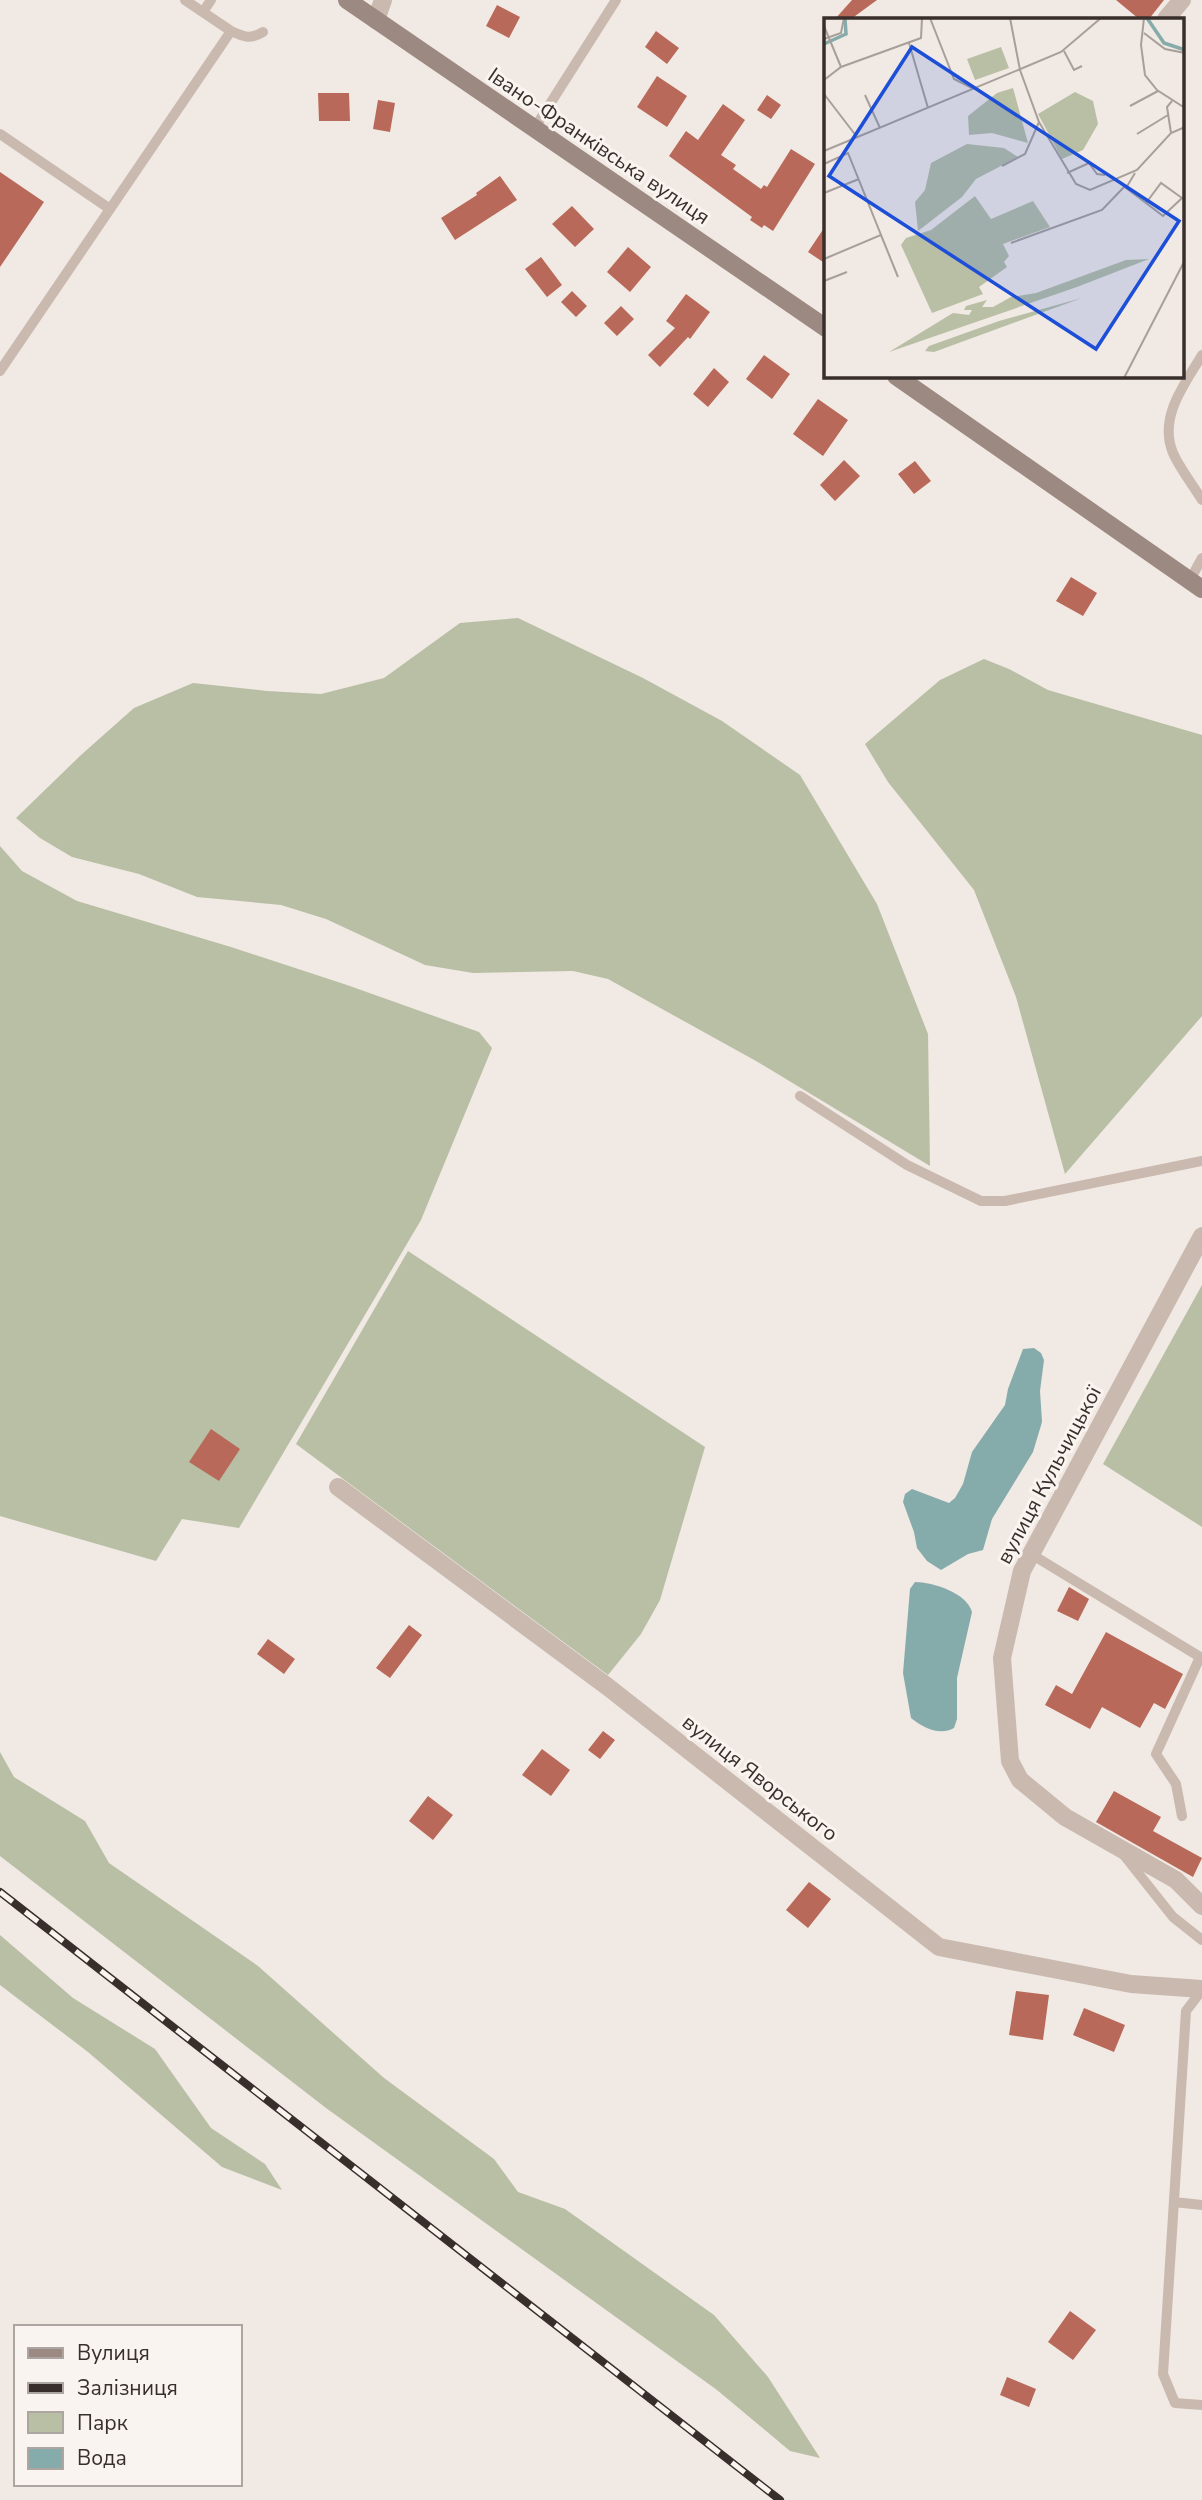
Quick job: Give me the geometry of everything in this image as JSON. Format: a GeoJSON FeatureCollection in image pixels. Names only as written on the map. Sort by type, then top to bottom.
{"type":"FeatureCollection","features":[{"type":"Feature","properties":{"kind":"main road","name":"Івано-Франківська вулиця"},"geometry":{"type":"LineString","coordinates":[[347,0],[824,327]]}},
{"type":"Feature","properties":{"kind":"main road"},"geometry":{"type":"LineString","coordinates":[[899,378],[1196,585]]}},
{"type":"Feature","properties":{"kind":"street"},"geometry":{"type":"LineString","coordinates":[[376,20],[383,0]]}},
{"type":"Feature","properties":{"kind":"street"},"geometry":{"type":"LineString","coordinates":[[1167,18],[1182,0]]}},
{"type":"Feature","properties":{"kind":"street","name":"вулиця Кульчицької"},"geometry":{"type":"LineString","coordinates":[[1202,1236],[1022,1571],[1002,1658],[1010,1761],[1020,1780],[1065,1817],[1177,1880],[1202,1906]]}},
{"type":"Feature","properties":{"kind":"street","name":"вулиця Яворського"},"geometry":{"type":"LineString","coordinates":[[338,1487],[608,1688],[939,1947],[1131,1984],[1202,1989]]}},
{"type":"Feature","properties":{"kind":"lane"},"geometry":{"type":"LineString","coordinates":[[185,0],[245,38],[254,38],[263,32]]}},
{"type":"Feature","properties":{"kind":"lane"},"geometry":{"type":"LineString","coordinates":[[203,12],[211,0]]}},
{"type":"Feature","properties":{"kind":"lane"},"geometry":{"type":"LineString","coordinates":[[534,129],[616,0]]}},
{"type":"Feature","properties":{"kind":"lane"},"geometry":{"type":"LineString","coordinates":[[0,371],[231,31]]}},
{"type":"Feature","properties":{"kind":"lane"},"geometry":{"type":"LineString","coordinates":[[0,134],[110,209]]}},
{"type":"Feature","properties":{"kind":"lane"},"geometry":{"type":"LineString","coordinates":[[1202,355],[1171,407],[1169,433],[1172,452],[1202,500]]}},
{"type":"Feature","properties":{"kind":"lane"},"geometry":{"type":"LineString","coordinates":[[1196,585],[1202,558]]}},
{"type":"Feature","properties":{"kind":"lane"},"geometry":{"type":"LineString","coordinates":[[800,1096],[907,1165],[981,1201],[1005,1201],[1202,1161]]}},
{"type":"Feature","properties":{"kind":"lane"},"geometry":{"type":"LineString","coordinates":[[1031,1555],[1200,1657],[1156,1755],[1177,1784],[1182,1816]]}},
{"type":"Feature","properties":{"kind":"lane"},"geometry":{"type":"LineString","coordinates":[[1117,1846],[1173,1917],[1202,1940]]}},
{"type":"Feature","properties":{"kind":"lane"},"geometry":{"type":"LineString","coordinates":[[1202,1989],[1186,2011],[1163,2374],[1175,2403],[1202,2405]]}},
{"type":"Feature","properties":{"kind":"lane"},"geometry":{"type":"LineString","coordinates":[[1174,2202],[1202,2205]]}},
{"type":"Feature","properties":{"kind":"green space"},"geometry":{"type":"Polygon","coordinates":[[[518,618],[643,678],[722,721],[800,775],[877,904],[928,1034],[930,1166],[756,1061],[608,979],[573,971],[473,973],[425,965],[326,919],[281,905],[197,897],[139,874],[72,857],[40,838],[16,818],[134,708],[193,683],[321,694],[384,678],[460,623],[518,618]]]}},
{"type":"Feature","properties":{"kind":"green space"},"geometry":{"type":"Polygon","coordinates":[[[984,659],[1048,690],[1202,735],[1202,1016],[1065,1174],[1016,997],[974,890],[888,782],[865,744],[940,680],[984,659]]]}},
{"type":"Feature","properties":{"kind":"green space"},"geometry":{"type":"Polygon","coordinates":[[[0,846],[22,871],[77,901],[347,985],[479,1032],[492,1048],[421,1220],[239,1528],[182,1519],[156,1561],[0,1516],[0,846]]]}},
{"type":"Feature","properties":{"kind":"green space"},"geometry":{"type":"Polygon","coordinates":[[[408,1251],[705,1447],[660,1600],[641,1634],[608,1675],[296,1444],[408,1251]]]}},
{"type":"Feature","properties":{"kind":"green space"},"geometry":{"type":"Polygon","coordinates":[[[1202,1285],[1202,1527],[1103,1464],[1202,1285]]]}},
{"type":"Feature","properties":{"kind":"green space"},"geometry":{"type":"Polygon","coordinates":[[[0,1752],[14,1777],[85,1821],[109,1863],[258,1966],[384,2078],[494,2159],[518,2192],[565,2209],[714,2315],[768,2377],[820,2458],[790,2451],[717,2390],[326,2108],[0,1856],[0,1752]]]}},
{"type":"Feature","properties":{"kind":"green space"},"geometry":{"type":"Polygon","coordinates":[[[0,1935],[73,1998],[155,2049],[211,2128],[265,2164],[282,2190],[222,2167],[88,2052],[0,1985],[0,1935]]]}},
{"type":"Feature","properties":{"kind":"water"},"geometry":{"type":"Polygon","coordinates":[[[1034,1348],[1041,1353],[1044,1360],[1040,1391],[1042,1422],[1033,1452],[992,1519],[983,1550],[968,1554],[941,1570],[927,1561],[917,1548],[903,1502],[905,1494],[912,1489],[949,1503],[955,1498],[963,1484],[972,1452],[1005,1405],[1023,1349],[1034,1348]]]}},
{"type":"Feature","properties":{"kind":"water"},"geometry":{"type":"Polygon","coordinates":[[[915,1582],[940,1586],[957,1594],[969,1605],[972,1612],[957,1678],[957,1719],[954,1728],[949,1730],[932,1730],[911,1718],[903,1673],[910,1589],[915,1582]]]}},
{"type":"Feature","properties":{"kind":"building"},"geometry":{"type":"Polygon","coordinates":[[[852,0],[877,0],[852,18],[836,18],[852,0]]]}},
{"type":"Feature","properties":{"kind":"building"},"geometry":{"type":"Polygon","coordinates":[[[1116,0],[1164,0],[1150,18],[1138,18],[1116,0]]]}},
{"type":"Feature","properties":{"kind":"building"},"geometry":{"type":"Polygon","coordinates":[[[497,5],[520,17],[509,38],[486,26],[497,5]]]}},
{"type":"Feature","properties":{"kind":"building"},"geometry":{"type":"Polygon","coordinates":[[[656,31],[679,48],[667,64],[645,47],[656,31]]]}},
{"type":"Feature","properties":{"kind":"building"},"geometry":{"type":"Polygon","coordinates":[[[657,76],[687,96],[667,127],[637,107],[657,76]]]}},
{"type":"Feature","properties":{"kind":"building"},"geometry":{"type":"Polygon","coordinates":[[[318,93],[349,93],[350,121],[319,121],[318,93]]]}},
{"type":"Feature","properties":{"kind":"building"},"geometry":{"type":"Polygon","coordinates":[[[767,95],[781,105],[771,119],[757,110],[767,95]]]}},
{"type":"Feature","properties":{"kind":"building"},"geometry":{"type":"Polygon","coordinates":[[[378,100],[395,103],[390,132],[373,129],[378,100]]]}},
{"type":"Feature","properties":{"kind":"building"},"geometry":{"type":"Polygon","coordinates":[[[723,104],[745,120],[721,155],[736,165],[733,169],[761,189],[764,185],[767,187],[791,149],[815,164],[773,231],[750,220],[752,217],[669,156],[686,131],[698,140],[723,104]]]}},
{"type":"Feature","properties":{"kind":"building"},"geometry":{"type":"Polygon","coordinates":[[[0,172],[44,202],[0,267],[0,172]]]}},
{"type":"Feature","properties":{"kind":"building"},"geometry":{"type":"Polygon","coordinates":[[[500,176],[517,200],[455,240],[441,218],[477,195],[476,193],[500,176]]]}},
{"type":"Feature","properties":{"kind":"building"},"geometry":{"type":"Polygon","coordinates":[[[572,206],[594,229],[575,247],[552,224],[572,206]]]}},
{"type":"Feature","properties":{"kind":"building"},"geometry":{"type":"Polygon","coordinates":[[[824,228],[824,263],[808,252],[824,228]]]}},
{"type":"Feature","properties":{"kind":"building"},"geometry":{"type":"Polygon","coordinates":[[[628,247],[651,267],[630,292],[607,272],[628,247]]]}},
{"type":"Feature","properties":{"kind":"building"},"geometry":{"type":"Polygon","coordinates":[[[541,257],[562,285],[547,297],[525,269],[541,257]]]}},
{"type":"Feature","properties":{"kind":"building"},"geometry":{"type":"Polygon","coordinates":[[[572,291],[587,306],[576,317],[561,302],[572,291]]]}},
{"type":"Feature","properties":{"kind":"building"},"geometry":{"type":"Polygon","coordinates":[[[686,294],[710,312],[690,339],[688,337],[660,367],[648,355],[675,328],[666,321],[686,294]]]}},
{"type":"Feature","properties":{"kind":"building"},"geometry":{"type":"Polygon","coordinates":[[[621,306],[634,319],[617,336],[604,323],[621,306]]]}},
{"type":"Feature","properties":{"kind":"building"},"geometry":{"type":"Polygon","coordinates":[[[764,355],[790,374],[772,399],[746,379],[764,355]]]}},
{"type":"Feature","properties":{"kind":"building"},"geometry":{"type":"Polygon","coordinates":[[[714,368],[729,382],[708,407],[693,394],[714,368]]]}},
{"type":"Feature","properties":{"kind":"building"},"geometry":{"type":"Polygon","coordinates":[[[818,399],[848,420],[823,456],[793,434],[818,399]]]}},
{"type":"Feature","properties":{"kind":"building"},"geometry":{"type":"Polygon","coordinates":[[[844,460],[860,476],[835,501],[820,485],[844,460]]]}},
{"type":"Feature","properties":{"kind":"building"},"geometry":{"type":"Polygon","coordinates":[[[915,461],[931,481],[914,494],[898,474],[915,461]]]}},
{"type":"Feature","properties":{"kind":"building"},"geometry":{"type":"Polygon","coordinates":[[[1071,577],[1097,593],[1083,616],[1056,601],[1071,577]]]}},
{"type":"Feature","properties":{"kind":"building"},"geometry":{"type":"Polygon","coordinates":[[[211,1429],[240,1449],[219,1481],[189,1462],[211,1429]]]}},
{"type":"Feature","properties":{"kind":"building"},"geometry":{"type":"Polygon","coordinates":[[[1069,1587],[1089,1599],[1078,1621],[1057,1611],[1069,1587]]]}},
{"type":"Feature","properties":{"kind":"building"},"geometry":{"type":"Polygon","coordinates":[[[409,1625],[422,1635],[390,1678],[376,1668],[409,1625]]]}},
{"type":"Feature","properties":{"kind":"building"},"geometry":{"type":"Polygon","coordinates":[[[1106,1632],[1183,1674],[1165,1709],[1154,1703],[1140,1728],[1102,1707],[1090,1729],[1045,1705],[1056,1685],[1072,1694],[1106,1632]]]}},
{"type":"Feature","properties":{"kind":"building"},"geometry":{"type":"Polygon","coordinates":[[[268,1639],[295,1659],[284,1674],[257,1654],[268,1639]]]}},
{"type":"Feature","properties":{"kind":"building"},"geometry":{"type":"Polygon","coordinates":[[[603,1731],[615,1740],[600,1759],[588,1750],[603,1731]]]}},
{"type":"Feature","properties":{"kind":"building"},"geometry":{"type":"Polygon","coordinates":[[[542,1749],[570,1770],[551,1796],[522,1775],[542,1749]]]}},
{"type":"Feature","properties":{"kind":"building"},"geometry":{"type":"Polygon","coordinates":[[[1114,1791],[1161,1817],[1153,1831],[1202,1858],[1193,1877],[1096,1822],[1114,1791]]]}},
{"type":"Feature","properties":{"kind":"building"},"geometry":{"type":"Polygon","coordinates":[[[428,1796],[453,1815],[433,1840],[409,1821],[428,1796]]]}},
{"type":"Feature","properties":{"kind":"building"},"geometry":{"type":"Polygon","coordinates":[[[809,1882],[831,1899],[808,1928],[786,1910],[809,1882]]]}},
{"type":"Feature","properties":{"kind":"building"},"geometry":{"type":"Polygon","coordinates":[[[1016,1991],[1049,1995],[1043,2040],[1009,2035],[1016,1991]]]}},
{"type":"Feature","properties":{"kind":"building"},"geometry":{"type":"Polygon","coordinates":[[[1084,2008],[1125,2025],[1114,2052],[1073,2035],[1084,2008]]]}},
{"type":"Feature","properties":{"kind":"building"},"geometry":{"type":"Polygon","coordinates":[[[1070,2311],[1096,2330],[1073,2360],[1048,2342],[1070,2311]]]}},
{"type":"Feature","properties":{"kind":"building"},"geometry":{"type":"Polygon","coordinates":[[[1007,2377],[1036,2389],[1029,2407],[1000,2395],[1007,2377]]]}},
{"type":"Feature","properties":{"kind":"railway"},"geometry":{"type":"LineString","coordinates":[[0,1892],[780,2500]]}}]}
